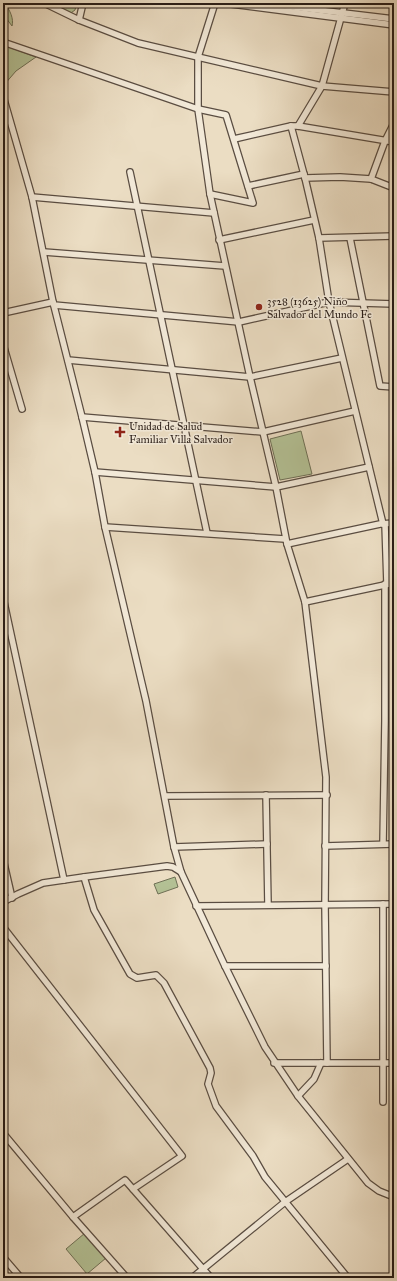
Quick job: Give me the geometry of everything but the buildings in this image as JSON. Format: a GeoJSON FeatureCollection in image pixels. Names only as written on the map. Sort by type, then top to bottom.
{"type":"FeatureCollection","features":[{"type":"Feature","properties":{"kind":"street"},"geometry":{"type":"LineString","coordinates":[[44,3],[79,20],[138,43],[322,86],[394,92]]}},
{"type":"Feature","properties":{"kind":"street"},"geometry":{"type":"LineString","coordinates":[[79,20],[82,3]]}},
{"type":"Feature","properties":{"kind":"street"},"geometry":{"type":"LineString","coordinates":[[215,3],[198,57],[198,109],[210,194],[219,240],[276,486],[286,542],[304,602],[321,727],[327,795],[325,846],[326,966],[324,1063],[314,1079],[298,1096]]}},
{"type":"Feature","properties":{"kind":"street"},"geometry":{"type":"LineString","coordinates":[[223,3],[342,16],[394,19]]}},
{"type":"Feature","properties":{"kind":"street"},"geometry":{"type":"LineString","coordinates":[[260,3],[394,25]]}},
{"type":"Feature","properties":{"kind":"street"},"geometry":{"type":"LineString","coordinates":[[298,126],[322,86],[345,3]]}},
{"type":"Feature","properties":{"kind":"street"},"geometry":{"type":"LineString","coordinates":[[3,42],[198,109],[226,115],[253,203],[210,194]]}},
{"type":"Feature","properties":{"kind":"street"},"geometry":{"type":"LineString","coordinates":[[3,96],[32,197],[54,304],[95,472],[104,527],[146,701],[174,847],[181,872],[225,966],[274,1063],[298,1096],[371,1186],[393,1196]]}},
{"type":"Feature","properties":{"kind":"street"},"geometry":{"type":"LineString","coordinates":[[371,179],[394,123]]}},
{"type":"Feature","properties":{"kind":"street"},"geometry":{"type":"LineString","coordinates":[[234,139],[291,126],[298,126],[385,142],[394,142]]}},
{"type":"Feature","properties":{"kind":"street"},"geometry":{"type":"LineString","coordinates":[[291,126],[305,176],[319,238],[329,302],[342,358],[384,524],[386,584],[386,721],[382,844]]}},
{"type":"Feature","properties":{"kind":"street"},"geometry":{"type":"LineString","coordinates":[[130,172],[207,533]]}},
{"type":"Feature","properties":{"kind":"street"},"geometry":{"type":"LineString","coordinates":[[248,186],[305,176],[371,179],[394,188]]}},
{"type":"Feature","properties":{"kind":"street"},"geometry":{"type":"LineString","coordinates":[[32,197],[214,213]]}},
{"type":"Feature","properties":{"kind":"street"},"geometry":{"type":"LineString","coordinates":[[219,240],[314,220]]}},
{"type":"Feature","properties":{"kind":"street"},"geometry":{"type":"LineString","coordinates":[[319,238],[394,236]]}},
{"type":"Feature","properties":{"kind":"street"},"geometry":{"type":"LineString","coordinates":[[350,238],[380,386],[394,387]]}},
{"type":"Feature","properties":{"kind":"street"},"geometry":{"type":"LineString","coordinates":[[44,252],[225,266]]}},
{"type":"Feature","properties":{"kind":"street"},"geometry":{"type":"LineString","coordinates":[[3,313],[54,304],[238,322],[329,302],[394,304]]}},
{"type":"Feature","properties":{"kind":"street"},"geometry":{"type":"LineString","coordinates":[[3,344],[22,409]]}},
{"type":"Feature","properties":{"kind":"street"},"geometry":{"type":"LineString","coordinates":[[68,360],[250,377],[342,358]]}},
{"type":"Feature","properties":{"kind":"street"},"geometry":{"type":"LineString","coordinates":[[82,417],[263,432],[355,410]]}},
{"type":"Feature","properties":{"kind":"street"},"geometry":{"type":"LineString","coordinates":[[95,472],[276,486],[369,467]]}},
{"type":"Feature","properties":{"kind":"street"},"geometry":{"type":"LineString","coordinates":[[104,527],[207,533],[286,542],[394,523]]}},
{"type":"Feature","properties":{"kind":"street"},"geometry":{"type":"LineString","coordinates":[[304,602],[394,583]]}},
{"type":"Feature","properties":{"kind":"street"},"geometry":{"type":"LineString","coordinates":[[4,602],[64,880]]}},
{"type":"Feature","properties":{"kind":"street"},"geometry":{"type":"LineString","coordinates":[[266,795],[268,905]]}},
{"type":"Feature","properties":{"kind":"street"},"geometry":{"type":"LineString","coordinates":[[165,796],[327,795]]}},
{"type":"Feature","properties":{"kind":"street"},"geometry":{"type":"LineString","coordinates":[[174,847],[267,844]]}},
{"type":"Feature","properties":{"kind":"street"},"geometry":{"type":"LineString","coordinates":[[325,846],[394,844]]}},
{"type":"Feature","properties":{"kind":"street"},"geometry":{"type":"LineString","coordinates":[[3,859],[12,898]]}},
{"type":"Feature","properties":{"kind":"street"},"geometry":{"type":"LineString","coordinates":[[3,902],[43,883],[167,866],[173,866],[181,872]]}},
{"type":"Feature","properties":{"kind":"street"},"geometry":{"type":"LineString","coordinates":[[84,877],[94,910],[130,974],[137,978],[156,975],[164,983],[210,1068],[208,1084],[216,1106],[253,1156],[263,1175],[348,1278]]}},
{"type":"Feature","properties":{"kind":"street"},"geometry":{"type":"LineString","coordinates":[[383,904],[383,1102]]}},
{"type":"Feature","properties":{"kind":"street"},"geometry":{"type":"LineString","coordinates":[[196,906],[394,904]]}},
{"type":"Feature","properties":{"kind":"street"},"geometry":{"type":"LineString","coordinates":[[3,927],[182,1156],[133,1189]]}},
{"type":"Feature","properties":{"kind":"street"},"geometry":{"type":"LineString","coordinates":[[225,966],[326,966]]}},
{"type":"Feature","properties":{"kind":"street"},"geometry":{"type":"LineString","coordinates":[[274,1063],[394,1064]]}},
{"type":"Feature","properties":{"kind":"street"},"geometry":{"type":"LineString","coordinates":[[3,1133],[126,1278]]}},
{"type":"Feature","properties":{"kind":"street"},"geometry":{"type":"LineString","coordinates":[[192,1278],[285,1202],[348,1159]]}},
{"type":"Feature","properties":{"kind":"street"},"geometry":{"type":"LineString","coordinates":[[73,1217],[125,1180],[211,1278]]}},
{"type":"Feature","properties":{"kind":"street"},"geometry":{"type":"LineString","coordinates":[[3,1257],[21,1278]]}},
{"type":"Feature","properties":{"kind":"green space"},"geometry":{"type":"Polygon","coordinates":[[[46,3],[72,3],[76,6],[75,10],[68,15],[46,3]]]}},
{"type":"Feature","properties":{"kind":"green space"},"geometry":{"type":"Polygon","coordinates":[[[3,4],[5,4],[11,15],[12,26],[3,14],[3,4]]]}},
{"type":"Feature","properties":{"kind":"green space"},"geometry":{"type":"Polygon","coordinates":[[[3,45],[36,57],[16,71],[4,85],[3,82],[3,45]]]}},
{"type":"Feature","properties":{"kind":"green space"},"geometry":{"type":"Polygon","coordinates":[[[301,431],[312,474],[280,480],[270,439],[301,431]]]}},
{"type":"Feature","properties":{"kind":"green space"},"geometry":{"type":"Polygon","coordinates":[[[175,877],[178,887],[158,894],[154,884],[175,877]]]}},
{"type":"Feature","properties":{"kind":"green space"},"geometry":{"type":"Polygon","coordinates":[[[85,1233],[106,1258],[87,1274],[66,1249],[85,1233]]]}},
{"type":"Feature","properties":{"kind":"place","name":"3528 (13625) Niño Salvador del Mundo Fe"},"geometry":{"type":"Point","coordinates":[259,307]}},
{"type":"Feature","properties":{"kind":"place","name":"Unidad de Salud Familiar Villa Salvador"},"geometry":{"type":"Point","coordinates":[120,432]}}]}
